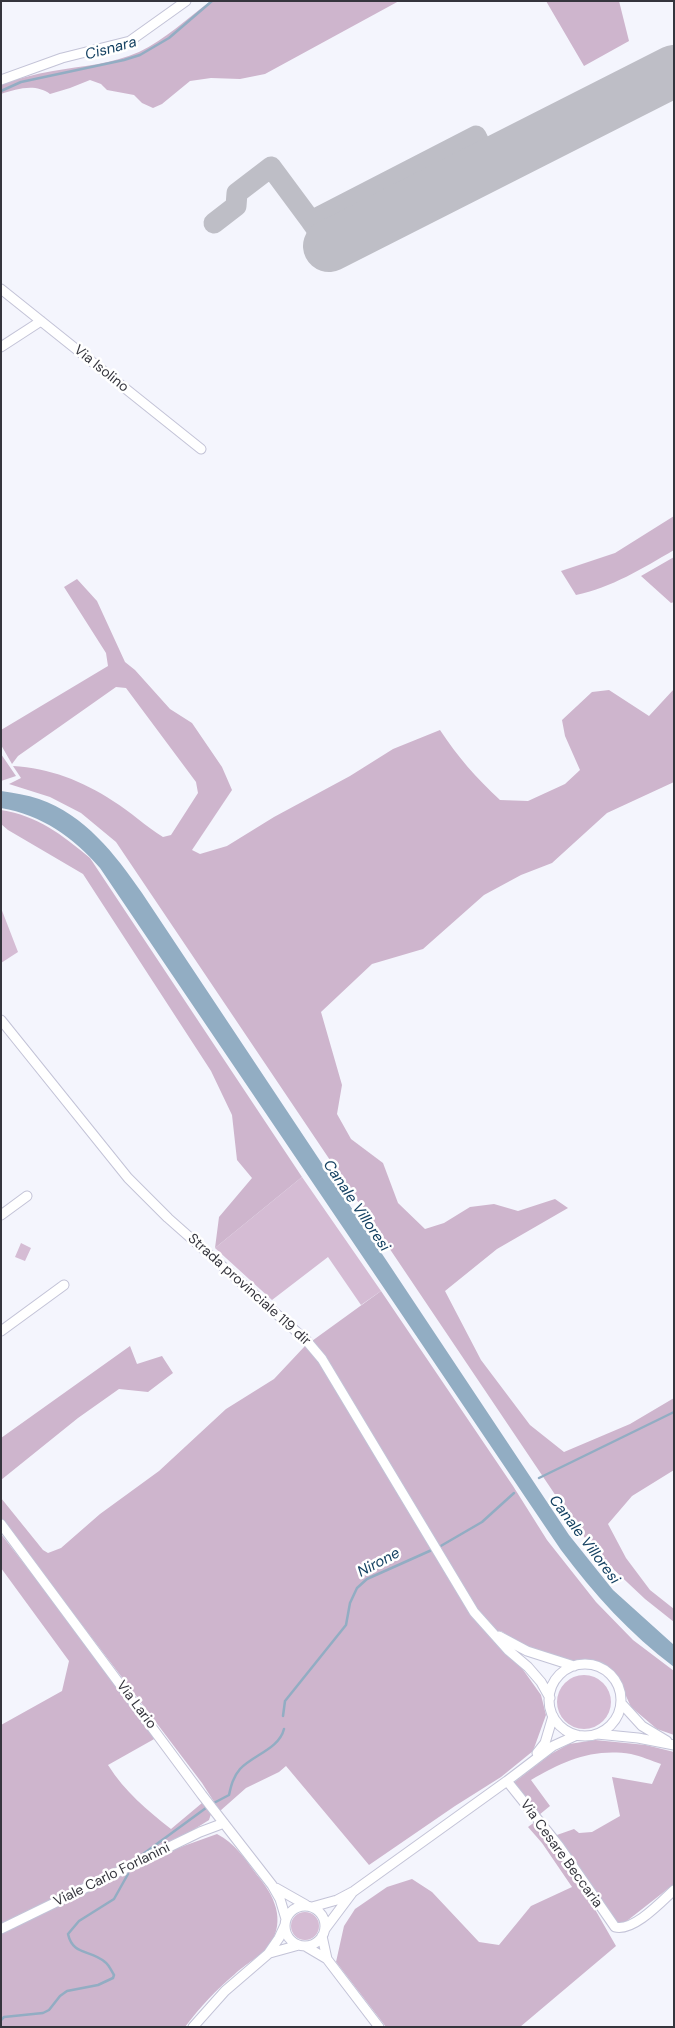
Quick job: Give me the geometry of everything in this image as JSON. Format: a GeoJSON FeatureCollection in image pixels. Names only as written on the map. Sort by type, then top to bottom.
{"type":"FeatureCollection","features":[{"type":"Feature","properties":{"kind":"street"},"geometry":{"type":"LineString","coordinates":[[1,80],[62,58],[130,41],[186,1]]}},
{"type":"Feature","properties":{"kind":"street","name":"Via Isolino"},"geometry":{"type":"LineString","coordinates":[[1,289],[201,449]]}},
{"type":"Feature","properties":{"kind":"street"},"geometry":{"type":"LineString","coordinates":[[1,347],[41,321]]}},
{"type":"Feature","properties":{"kind":"street","name":"Strada provinciale 119 dir"},"geometry":{"type":"LineString","coordinates":[[1,1020],[128,1178],[168,1218],[312,1346],[327,1367],[474,1612],[508,1650],[528,1667],[541,1682],[550,1698]]}},
{"type":"Feature","properties":{"kind":"street"},"geometry":{"type":"LineString","coordinates":[[1,1215],[27,1196]]}},
{"type":"Feature","properties":{"kind":"street"},"geometry":{"type":"LineString","coordinates":[[1,1331],[64,1285]]}},
{"type":"Feature","properties":{"kind":"street","name":"Via Lario"},"geometry":{"type":"LineString","coordinates":[[1,1524],[212,1808],[272,1885],[280,1900],[285,1922]]}},
{"type":"Feature","properties":{"kind":"street","name":"Strada provinciale 119 dir"},"geometry":{"type":"LineString","coordinates":[[496,1635],[527,1651],[574,1666]]}},
{"type":"Feature","properties":{"kind":"street"},"geometry":{"type":"LineString","coordinates":[[531,1762],[545,1743],[553,1716],[550,1698],[557,1678],[574,1666],[594,1666],[607,1672],[616,1683],[621,1703],[617,1716],[603,1732],[596,1734]]}},
{"type":"Feature","properties":{"kind":"street"},"geometry":{"type":"LineString","coordinates":[[621,1703],[642,1726],[673,1744]]}},
{"type":"Feature","properties":{"kind":"street"},"geometry":{"type":"LineString","coordinates":[[553,1716],[561,1726],[577,1735]]}},
{"type":"Feature","properties":{"kind":"street"},"geometry":{"type":"LineString","coordinates":[[193,2027],[225,1991],[275,1946],[285,1922],[296,1908],[337,1900],[354,1891],[553,1746],[577,1735],[596,1734],[673,1744]]}},
{"type":"Feature","properties":{"kind":"street","name":"Via Cesare Beccaria"},"geometry":{"type":"LineString","coordinates":[[507,1781],[559,1846],[614,1928],[620,1929],[631,1924],[674,1890]]}},
{"type":"Feature","properties":{"kind":"street","name":"Viale Carlo Forlanini"},"geometry":{"type":"LineString","coordinates":[[1,1928],[200,1832],[224,1823]]}},
{"type":"Feature","properties":{"kind":"street","name":"Via Lario"},"geometry":{"type":"LineString","coordinates":[[272,1885],[309,1906]]}},
{"type":"Feature","properties":{"kind":"street"},"geometry":{"type":"LineString","coordinates":[[268,1954],[279,1949],[317,1942],[354,1891]]}},
{"type":"Feature","properties":{"kind":"street"},"geometry":{"type":"LineString","coordinates":[[309,1906],[321,1913],[325,1923],[323,1933],[327,1959]]}},
{"type":"Feature","properties":{"kind":"street"},"geometry":{"type":"LineString","coordinates":[[285,1922],[288,1937],[327,1959],[379,2027]]}},
{"type":"Feature","properties":{"kind":"shaded area"},"geometry":{"type":"Polygon","coordinates":[[[211,1],[399,1],[265,74],[240,79],[211,78],[190,81],[162,104],[153,108],[142,103],[134,95],[107,90],[101,84],[90,80],[50,94],[32,88],[1,94],[1,84],[46,72],[108,62],[139,52],[167,35],[211,1]]]}},
{"type":"Feature","properties":{"kind":"shaded area"},"geometry":{"type":"Polygon","coordinates":[[[546,1],[619,1],[629,41],[584,66],[546,1]]]}},
{"type":"Feature","properties":{"kind":"shaded area"},"geometry":{"type":"Polygon","coordinates":[[[674,516],[674,550],[602,588],[576,595],[561,571],[615,553],[674,516]]]}},
{"type":"Feature","properties":{"kind":"shaded area"},"geometry":{"type":"Polygon","coordinates":[[[674,557],[674,602],[671,603],[641,576],[674,557]]]}},
{"type":"Feature","properties":{"kind":"shaded area"},"geometry":{"type":"Polygon","coordinates":[[[77,579],[97,601],[125,662],[135,670],[170,709],[192,723],[222,767],[232,790],[192,850],[200,854],[227,846],[274,817],[350,776],[393,749],[440,730],[468,767],[500,800],[528,801],[565,784],[580,770],[565,736],[562,720],[592,692],[609,690],[649,716],[674,689],[674,782],[607,813],[552,863],[521,875],[484,895],[423,949],[372,964],[321,1012],[342,1085],[337,1114],[351,1139],[383,1163],[398,1203],[425,1229],[444,1223],[470,1207],[494,1204],[518,1211],[555,1199],[568,1208],[497,1249],[445,1291],[481,1360],[530,1425],[564,1452],[630,1424],[674,1398],[674,1470],[632,1496],[608,1524],[626,1558],[650,1590],[674,1609],[674,1622],[645,1599],[594,1551],[116,842],[81,813],[50,797],[9,784],[21,778],[13,766],[40,769],[65,777],[90,787],[120,805],[163,837],[171,835],[198,793],[196,782],[126,688],[116,687],[18,756],[12,764],[1,745],[1,730],[108,666],[106,653],[64,587],[77,579]]]}},
{"type":"Feature","properties":{"kind":"shaded area"},"geometry":{"type":"Polygon","coordinates":[[[1,754],[16,776],[1,781],[1,754]]]}},
{"type":"Feature","properties":{"kind":"shaded area"},"geometry":{"type":"Polygon","coordinates":[[[1,810],[38,821],[69,841],[90,858],[302,1177],[215,1248],[219,1217],[252,1178],[237,1160],[232,1115],[211,1071],[83,874],[8,830],[1,824],[1,810]]]}},
{"type":"Feature","properties":{"kind":"shaded area"},"geometry":{"type":"Polygon","coordinates":[[[1,908],[18,952],[1,963],[1,908]]]}},
{"type":"Feature","properties":{"kind":"shaded area"},"geometry":{"type":"Polygon","coordinates":[[[302,1177],[381,1291],[361,1305],[328,1257],[272,1300],[215,1248],[302,1177]]]}},
{"type":"Feature","properties":{"kind":"shaded area"},"geometry":{"type":"Polygon","coordinates":[[[21,1243],[31,1248],[25,1261],[15,1257],[21,1243]]]}},
{"type":"Feature","properties":{"kind":"shaded area"},"geometry":{"type":"Polygon","coordinates":[[[381,1291],[513,1486],[547,1540],[596,1602],[633,1640],[674,1671],[674,1735],[657,1729],[631,1707],[616,1674],[606,1667],[591,1661],[575,1662],[523,1645],[501,1631],[493,1641],[519,1664],[541,1695],[546,1715],[533,1751],[501,1777],[369,1865],[286,1766],[279,1772],[246,1788],[220,1811],[202,1783],[1,1518],[1,1498],[43,1550],[48,1553],[61,1548],[100,1514],[159,1471],[226,1409],[274,1379],[305,1346],[381,1291]]]}},
{"type":"Feature","properties":{"kind":"shaded area"},"geometry":{"type":"Polygon","coordinates":[[[130,1346],[137,1364],[162,1356],[173,1373],[148,1392],[119,1389],[78,1418],[1,1480],[1,1438],[130,1346]]]}},
{"type":"Feature","properties":{"kind":"shaded area"},"geometry":{"type":"Polygon","coordinates":[[[1,1534],[115,1681],[156,1738],[108,1765],[115,1775],[137,1800],[171,1829],[202,1803],[211,1814],[209,1820],[174,1842],[178,1848],[217,1834],[239,1852],[273,1899],[276,1908],[277,1926],[270,1945],[221,1986],[185,2027],[1,2027],[1,1725],[62,1691],[69,1661],[1,1568],[1,1534]]]}},
{"type":"Feature","properties":{"kind":"shaded area"},"geometry":{"type":"Polygon","coordinates":[[[579,1675],[589,1675],[603,1683],[609,1692],[611,1702],[609,1712],[603,1721],[589,1729],[579,1729],[569,1724],[562,1717],[557,1707],[557,1697],[562,1687],[569,1680],[579,1675]]]}},
{"type":"Feature","properties":{"kind":"shaded area"},"geometry":{"type":"Polygon","coordinates":[[[595,1740],[646,1745],[674,1752],[674,1884],[623,1924],[616,1923],[574,1860],[554,1836],[574,1829],[579,1833],[592,1832],[620,1816],[612,1777],[652,1784],[661,1764],[631,1754],[604,1753],[579,1758],[555,1767],[531,1780],[550,1806],[539,1815],[512,1784],[551,1754],[569,1744],[595,1740]]]}},
{"type":"Feature","properties":{"kind":"shaded area"},"geometry":{"type":"Polygon","coordinates":[[[536,1821],[585,1892],[616,1946],[520,2027],[386,2027],[336,1962],[344,1926],[355,1909],[387,1887],[412,1879],[432,1892],[479,1942],[499,1945],[531,1906],[572,1887],[542,1843],[528,1827],[536,1821]]]}},
{"type":"Feature","properties":{"kind":"shaded area"},"geometry":{"type":"Polygon","coordinates":[[[305,1912],[315,1916],[319,1926],[315,1936],[305,1940],[295,1936],[291,1926],[295,1916],[305,1912]]]}},
{"type":"Feature","properties":{"kind":"water","name":"Canale Villoresi"},"geometry":{"type":"Polygon","coordinates":[[[1,791],[39,799],[71,815],[98,837],[121,864],[569,1535],[613,1590],[674,1645],[674,1667],[642,1641],[613,1613],[561,1550],[100,868],[68,837],[56,829],[30,816],[1,808],[1,791]]]}},
{"type":"Feature","properties":{"kind":"waterway","name":"Cisnara"},"geometry":{"type":"LineString","coordinates":[[1,91],[21,82],[140,55],[169,38],[212,1]]}},
{"type":"Feature","properties":{"kind":"waterway","name":"Nirone"},"geometry":{"type":"LineString","coordinates":[[539,1478],[674,1412]]}},
{"type":"Feature","properties":{"kind":"waterway","name":"Nirone"},"geometry":{"type":"LineString","coordinates":[[439,1547],[482,1522],[514,1493]]}},
{"type":"Feature","properties":{"kind":"waterway","name":"Nirone"},"geometry":{"type":"LineString","coordinates":[[283,1716],[285,1701],[346,1625],[350,1603],[357,1588],[367,1579],[434,1549]]}},
{"type":"Feature","properties":{"kind":"waterway","name":"Nirone"},"geometry":{"type":"LineString","coordinates":[[139,1857],[210,1805],[229,1795],[234,1778],[240,1769],[277,1742],[284,1729]]}},
{"type":"Feature","properties":{"kind":"waterway","name":"Nirone"},"geometry":{"type":"LineString","coordinates":[[1,2020],[4,2017],[43,2013],[49,2010],[60,1996],[67,1991],[98,1985],[113,1978],[114,1975],[106,1963],[74,1946],[68,1934],[79,1921],[114,1899],[128,1874]]}},
{"type":"Feature","properties":{"kind":"taxiway"},"geometry":{"type":"LineString","coordinates":[[329,246],[311,221],[476,136],[490,165]]}},
{"type":"Feature","properties":{"kind":"taxiway"},"geometry":{"type":"LineString","coordinates":[[214,223],[236,206],[237,193],[271,167],[311,221]]}},
{"type":"Feature","properties":{"kind":"runway"},"geometry":{"type":"LineString","coordinates":[[329,246],[674,71]]}}]}
